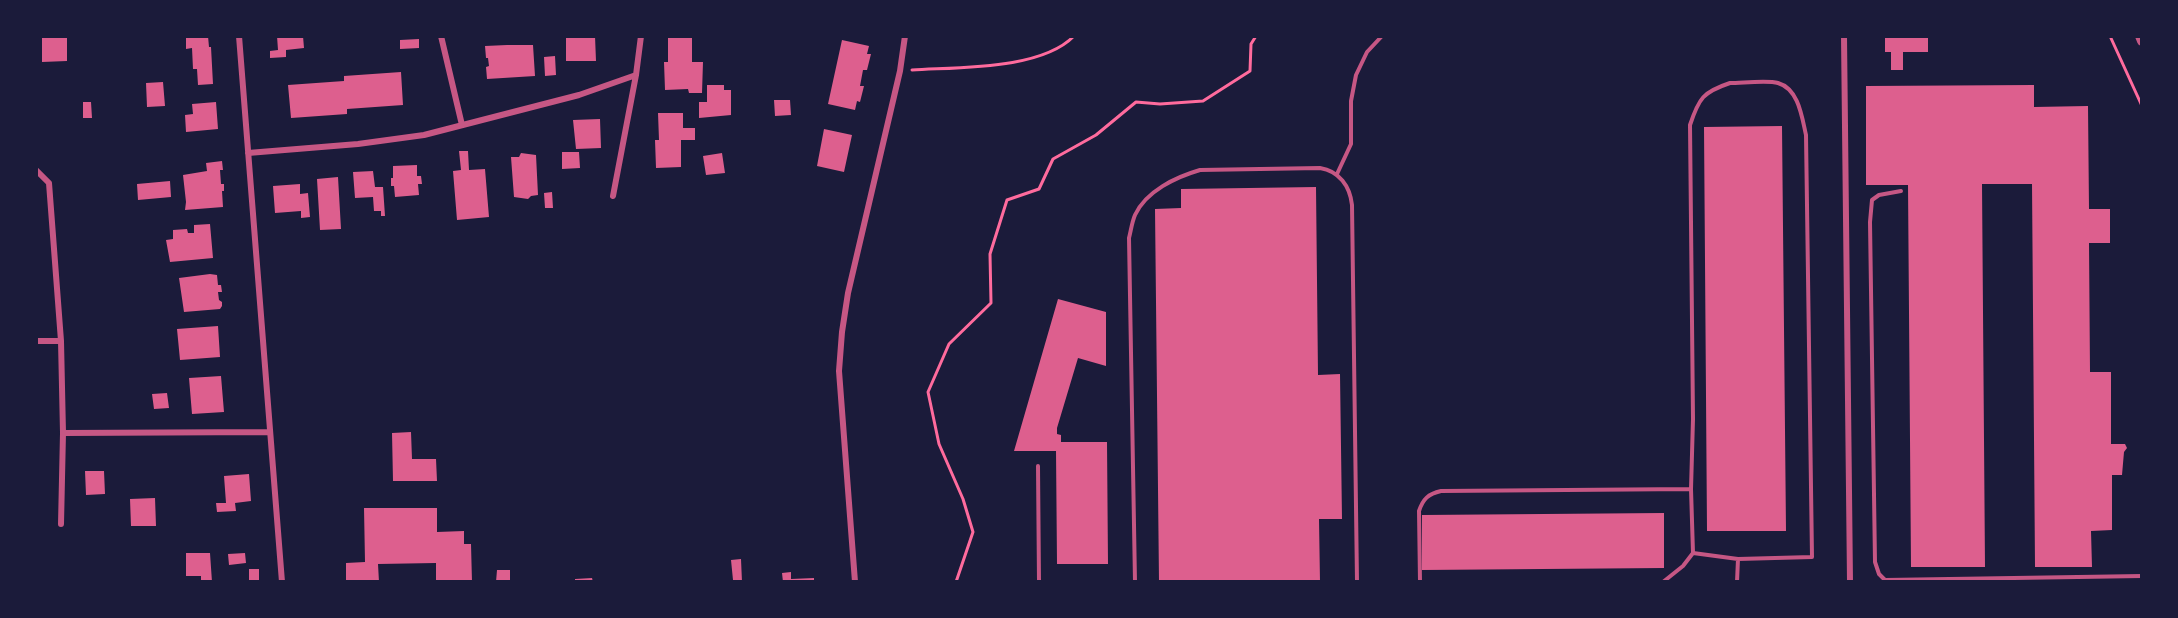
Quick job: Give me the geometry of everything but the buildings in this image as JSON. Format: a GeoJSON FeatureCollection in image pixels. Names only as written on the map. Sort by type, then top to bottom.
{"type":"FeatureCollection","features":[{"type":"Feature","properties":{"kind":"street"},"geometry":{"type":"LineString","coordinates":[[238,36],[282,582]]}},
{"type":"Feature","properties":{"kind":"street"},"geometry":{"type":"LineString","coordinates":[[441,36],[462,126]]}},
{"type":"Feature","properties":{"kind":"street"},"geometry":{"type":"LineString","coordinates":[[613,196],[641,36]]}},
{"type":"Feature","properties":{"kind":"street"},"geometry":{"type":"LineString","coordinates":[[855,582],[839,371],[842,332],[848,293],[900,71],[905,36]]}},
{"type":"Feature","properties":{"kind":"street"},"geometry":{"type":"LineString","coordinates":[[1844,36],[1850,582]]}},
{"type":"Feature","properties":{"kind":"street"},"geometry":{"type":"LineString","coordinates":[[2140,36],[2142,41]]}},
{"type":"Feature","properties":{"kind":"street"},"geometry":{"type":"LineString","coordinates":[[248,153],[358,144],[423,135],[579,95],[636,75]]}},
{"type":"Feature","properties":{"kind":"street"},"geometry":{"type":"LineString","coordinates":[[36,171],[49,183],[61,341],[63,434],[61,524]]}},
{"type":"Feature","properties":{"kind":"street"},"geometry":{"type":"LineString","coordinates":[[36,341],[61,341]]}},
{"type":"Feature","properties":{"kind":"street"},"geometry":{"type":"LineString","coordinates":[[63,434],[270,432]]}},
{"type":"Feature","properties":{"kind":"lane"},"geometry":{"type":"LineString","coordinates":[[1336,174],[1351,144],[1351,101],[1356,75],[1367,52],[1382,36]]}},
{"type":"Feature","properties":{"kind":"lane"},"geometry":{"type":"LineString","coordinates":[[1663,582],[1683,566],[1694,553],[1691,489],[1693,419],[1690,125],[1696,107],[1710,90],[1730,83],[1778,83],[1791,91],[1801,110],[1806,135],[1812,557],[1738,559],[1694,553]]}},
{"type":"Feature","properties":{"kind":"lane"},"geometry":{"type":"LineString","coordinates":[[1135,582],[1129,238],[1136,213],[1163,186],[1185,174],[1200,170],[1320,168],[1336,174],[1348,190],[1352,205],[1357,582]]}},
{"type":"Feature","properties":{"kind":"lane"},"geometry":{"type":"LineString","coordinates":[[1901,191],[1879,195],[1872,200],[1870,222],[1875,562],[1879,574],[1885,581],[2142,576]]}},
{"type":"Feature","properties":{"kind":"lane"},"geometry":{"type":"LineString","coordinates":[[1038,466],[1039,582]]}},
{"type":"Feature","properties":{"kind":"lane"},"geometry":{"type":"LineString","coordinates":[[1496,582],[1420,582],[1419,511],[1423,501],[1430,493],[1441,491],[1691,489]]}},
{"type":"Feature","properties":{"kind":"lane"},"geometry":{"type":"LineString","coordinates":[[1737,582],[1738,559]]}},
{"type":"Feature","properties":{"kind":"path"},"geometry":{"type":"LineString","coordinates":[[900,71],[1018,63],[1066,45],[1074,36]]}},
{"type":"Feature","properties":{"kind":"path"},"geometry":{"type":"LineString","coordinates":[[956,582],[973,532],[963,499],[939,444],[927,392],[950,344],[991,303],[990,254],[1007,200],[1039,189],[1053,159],[1096,135],[1136,102],[1160,104],[1203,100],[1250,71],[1251,44],[1256,36]]}},
{"type":"Feature","properties":{"kind":"path"},"geometry":{"type":"LineString","coordinates":[[2110,36],[2142,106]]}}]}
